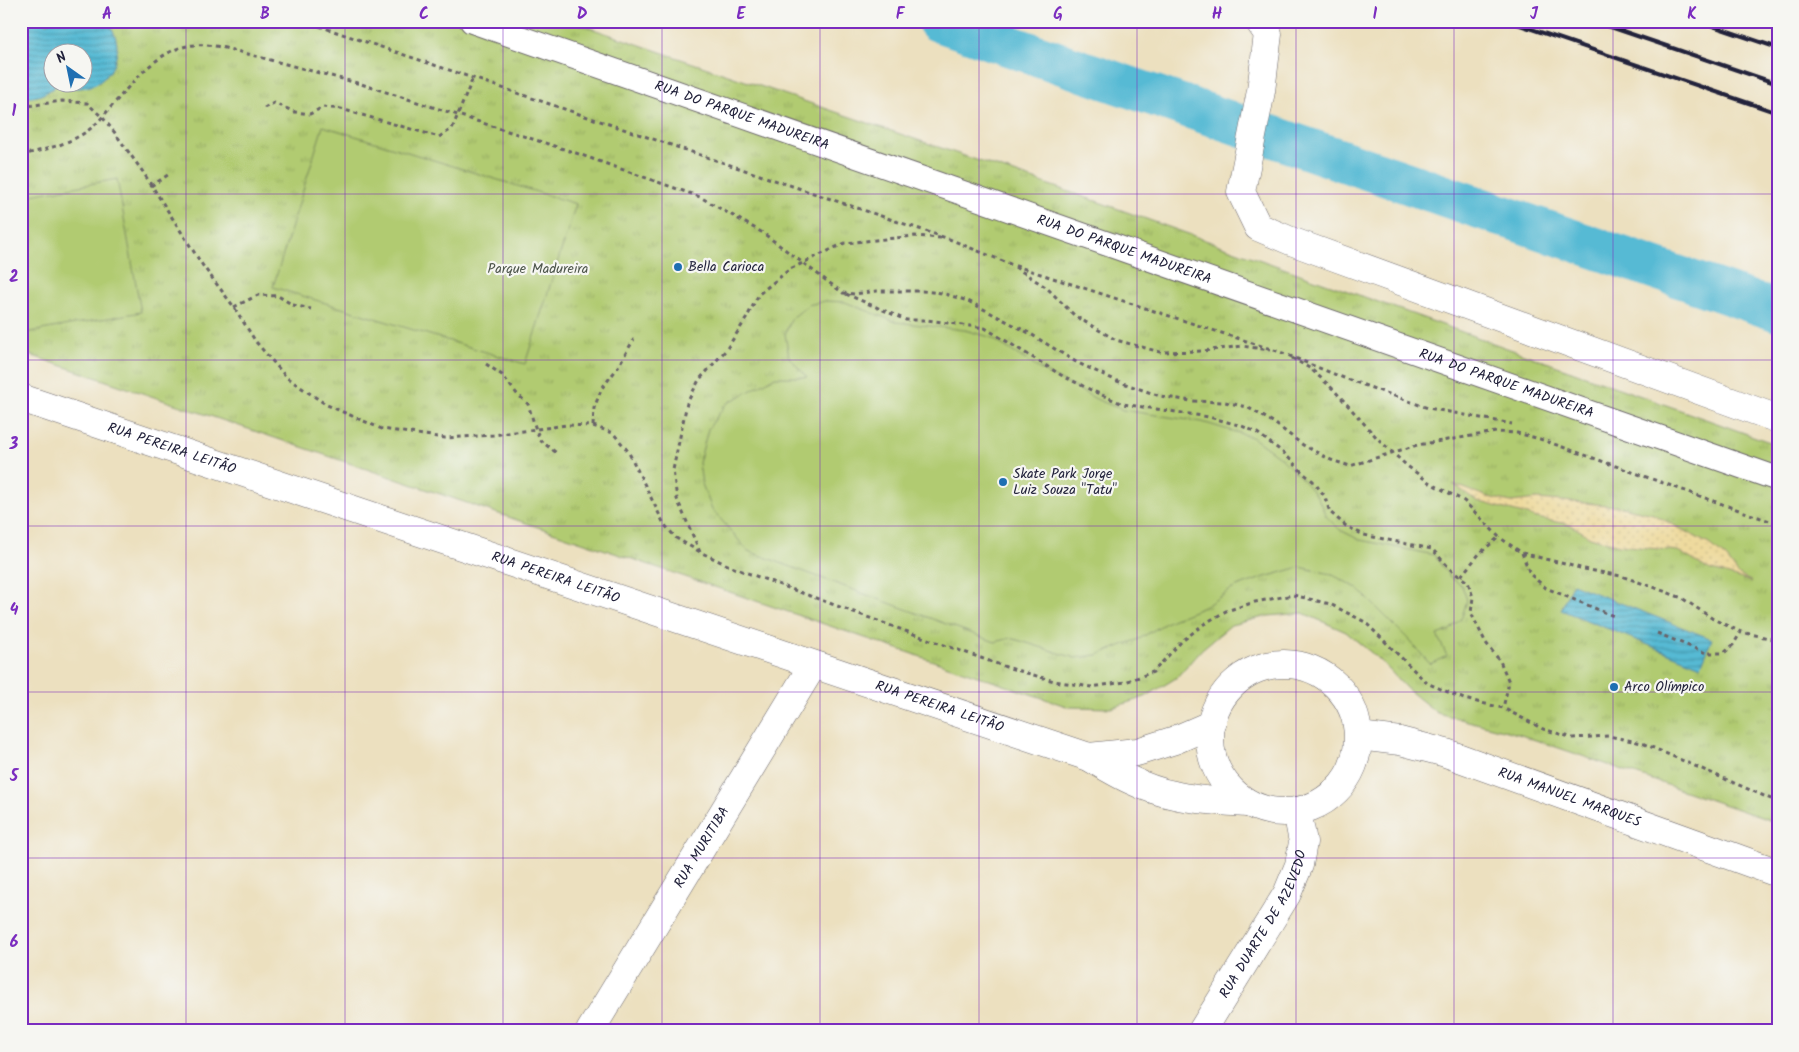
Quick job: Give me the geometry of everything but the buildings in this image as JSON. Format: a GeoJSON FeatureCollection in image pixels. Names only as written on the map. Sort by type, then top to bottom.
{"type":"FeatureCollection","features":[{"type":"Feature","properties":{"kind":"street"},"geometry":{"type":"LineString","coordinates":[[1259,21],[1268,34],[1261,92],[1241,192],[1258,227],[1291,241],[1778,419]]}},
{"type":"Feature","properties":{"kind":"street","name":"RUA PEREIRA LEITÃO"},"geometry":{"type":"LineString","coordinates":[[21,398],[1089,757],[1126,779],[1172,795],[1200,800],[1248,803]]}},
{"type":"Feature","properties":{"kind":"street","name":"RUA MURITIBA"},"geometry":{"type":"LineString","coordinates":[[590,1031],[813,665]]}},
{"type":"Feature","properties":{"kind":"street"},"geometry":{"type":"LineString","coordinates":[[1279,665],[1303,666],[1324,676],[1342,692],[1354,713],[1359,736],[1356,757],[1348,777],[1334,793],[1317,805],[1297,811],[1271,812],[1248,803],[1229,789],[1217,769],[1210,747],[1212,724],[1220,701],[1235,683],[1255,670],[1279,665]]}},
{"type":"Feature","properties":{"kind":"street","name":"RUA PEREIRA LEITÃO"},"geometry":{"type":"LineString","coordinates":[[1089,757],[1137,752],[1175,740],[1212,724]]}},
{"type":"Feature","properties":{"kind":"street","name":"RUA MANUEL MARQUES"},"geometry":{"type":"LineString","coordinates":[[1359,736],[1400,741],[1446,753],[1778,873]]}},
{"type":"Feature","properties":{"kind":"street","name":"RUA DUARTE DE AZEVEDO"},"geometry":{"type":"LineString","coordinates":[[1202,1031],[1287,894],[1299,865],[1303,842],[1297,811]]}},
{"type":"Feature","properties":{"kind":"lane","name":"RUA DO PARQUE MADUREIRA"},"geometry":{"type":"LineString","coordinates":[[472,21],[1778,478]]}},
{"type":"Feature","properties":{"kind":"path"},"geometry":{"type":"LineString","coordinates":[[304,21],[746,172],[949,239],[1010,264],[1280,352],[1344,378],[1428,408],[1516,425]]}},
{"type":"Feature","properties":{"kind":"path"},"geometry":{"type":"LineString","coordinates":[[21,155],[65,143],[86,132],[103,118],[145,70],[164,56],[182,47],[204,44],[361,84],[573,152],[700,197],[763,233],[843,293],[906,320],[927,320],[985,328],[1061,374],[1123,404],[1209,417],[1256,432],[1285,454],[1313,481],[1324,495],[1330,512],[1346,526],[1364,535],[1432,549],[1453,572],[1468,582],[1474,597],[1471,613],[1486,643],[1500,661],[1510,682],[1503,708]]}},
{"type":"Feature","properties":{"kind":"path"},"geometry":{"type":"LineString","coordinates":[[264,108],[274,103],[295,112],[310,114],[323,107],[340,109],[439,137],[452,129],[473,78]]}},
{"type":"Feature","properties":{"kind":"path"},"geometry":{"type":"LineString","coordinates":[[21,107],[62,101],[87,103],[103,118],[143,172],[150,186],[256,342],[287,378],[327,405],[382,430],[445,438],[536,430],[567,425],[592,426],[613,433],[628,451],[664,524],[676,538],[700,552],[734,568],[1006,667],[1054,681],[1091,687],[1126,682],[1153,672],[1181,642],[1204,624],[1226,610],[1254,602],[1293,596],[1330,604],[1365,622],[1428,684],[1464,700],[1503,708],[1543,729],[1573,738],[1609,736],[1642,743],[1778,802]]}},
{"type":"Feature","properties":{"kind":"path"},"geometry":{"type":"LineString","coordinates":[[150,186],[171,173]]}},
{"type":"Feature","properties":{"kind":"path"},"geometry":{"type":"LineString","coordinates":[[700,552],[677,499],[673,470],[687,403],[699,380],[726,350],[759,294],[790,269],[845,243],[915,236],[949,239]]}},
{"type":"Feature","properties":{"kind":"path"},"geometry":{"type":"LineString","coordinates":[[1010,264],[1046,288],[1075,316],[1116,340],[1160,352],[1203,351],[1242,346],[1280,352],[1311,369],[1334,390],[1377,438],[1406,465],[1430,483],[1464,501],[1499,537],[1522,553],[1584,569],[1621,576],[1682,598],[1713,619],[1741,632],[1778,640]]}},
{"type":"Feature","properties":{"kind":"path"},"geometry":{"type":"LineString","coordinates":[[843,293],[922,290],[942,293],[968,301],[1029,333],[1076,362],[1117,380],[1160,396],[1192,401],[1225,402],[1247,407],[1273,422],[1303,445],[1331,460],[1350,466],[1417,446],[1496,432],[1517,433],[1540,439],[1778,524]]}},
{"type":"Feature","properties":{"kind":"path"},"geometry":{"type":"LineString","coordinates":[[234,307],[258,295],[278,296],[293,305],[311,309]]}},
{"type":"Feature","properties":{"kind":"path"},"geometry":{"type":"LineString","coordinates":[[592,426],[594,408],[602,388],[616,370],[634,339]]}},
{"type":"Feature","properties":{"kind":"path"},"geometry":{"type":"LineString","coordinates":[[486,364],[502,375],[517,394],[528,404],[542,442],[558,454]]}},
{"type":"Feature","properties":{"kind":"path"},"geometry":{"type":"LineString","coordinates":[[1461,576],[1480,553],[1499,537]]}},
{"type":"Feature","properties":{"kind":"path"},"geometry":{"type":"LineString","coordinates":[[1522,553],[1530,574],[1546,588],[1616,617]]}},
{"type":"Feature","properties":{"kind":"path"},"geometry":{"type":"LineString","coordinates":[[1657,633],[1706,653],[1724,653],[1741,632]]}},
{"type":"Feature","properties":{"kind":"green space","name":"Parque Madureira"},"geometry":{"type":"Polygon","coordinates":[[[21,21],[570,21],[1096,201],[1778,445],[1778,823],[1518,734],[1437,713],[1406,688],[1380,660],[1346,632],[1303,613],[1268,616],[1231,625],[1202,649],[1176,678],[1145,697],[1111,708],[1069,707],[21,352],[21,21]]]}},
{"type":"Feature","properties":{"kind":"green space"},"geometry":{"type":"Polygon","coordinates":[[[323,126],[576,204],[525,364],[273,287],[323,126]]]}},
{"type":"Feature","properties":{"kind":"green space"},"geometry":{"type":"Polygon","coordinates":[[[117,179],[141,312],[25,333],[21,310],[21,197],[117,179]]]}},
{"type":"Feature","properties":{"kind":"green space","name":"Skate Park Jorge Luiz Souza \"Tatu\""},"geometry":{"type":"Polygon","coordinates":[[[825,301],[845,302],[896,322],[964,330],[990,337],[1041,370],[1098,400],[1123,410],[1202,422],[1252,437],[1281,458],[1302,479],[1318,498],[1326,516],[1340,530],[1360,540],[1434,555],[1449,576],[1462,586],[1467,600],[1462,617],[1450,630],[1437,635],[1447,656],[1430,664],[1357,588],[1331,574],[1300,567],[1234,588],[1204,607],[1169,621],[1139,639],[1097,655],[1075,658],[1011,638],[995,642],[748,551],[712,509],[702,484],[699,463],[708,429],[726,404],[775,377],[807,377],[789,357],[785,334],[791,319],[808,305],[825,301]]]}},
{"type":"Feature","properties":{"kind":"sand"},"geometry":{"type":"Polygon","coordinates":[[[1453,484],[1488,497],[1511,502],[1537,499],[1574,502],[1617,506],[1653,514],[1709,544],[1727,559],[1739,575],[1752,582],[1706,568],[1678,551],[1619,545],[1590,537],[1571,525],[1537,518],[1477,501],[1453,484]]]}},
{"type":"Feature","properties":{"kind":"water"},"geometry":{"type":"Polygon","coordinates":[[[21,21],[41,21],[47,24],[50,21],[106,21],[113,30],[117,52],[109,72],[102,80],[92,85],[92,42],[42,42],[42,92],[47,92],[32,97],[21,97],[21,21]]]}},
{"type":"Feature","properties":{"kind":"water"},"geometry":{"type":"Polygon","coordinates":[[[1572,584],[1712,639],[1701,666],[1561,610],[1572,584]]]}},
{"type":"Feature","properties":{"kind":"waterway"},"geometry":{"type":"LineString","coordinates":[[938,21],[1778,311]]}},
{"type":"Feature","properties":{"kind":"railway"},"geometry":{"type":"LineString","coordinates":[[1508,21],[1778,113]]}},
{"type":"Feature","properties":{"kind":"railway"},"geometry":{"type":"LineString","coordinates":[[1593,21],[1778,84]]}},
{"type":"Feature","properties":{"kind":"railway"},"geometry":{"type":"LineString","coordinates":[[1698,21],[1778,48]]}},
{"type":"Feature","properties":{"kind":"place","name":"Bella Carioca"},"geometry":{"type":"Point","coordinates":[678,267]}},
{"type":"Feature","properties":{"kind":"place","name":"Skate Park Jorge Luiz Souza \"Tatu\""},"geometry":{"type":"Point","coordinates":[1003,482]}},
{"type":"Feature","properties":{"kind":"place","name":"Arco Olímpico"},"geometry":{"type":"Point","coordinates":[1614,687]}}]}
